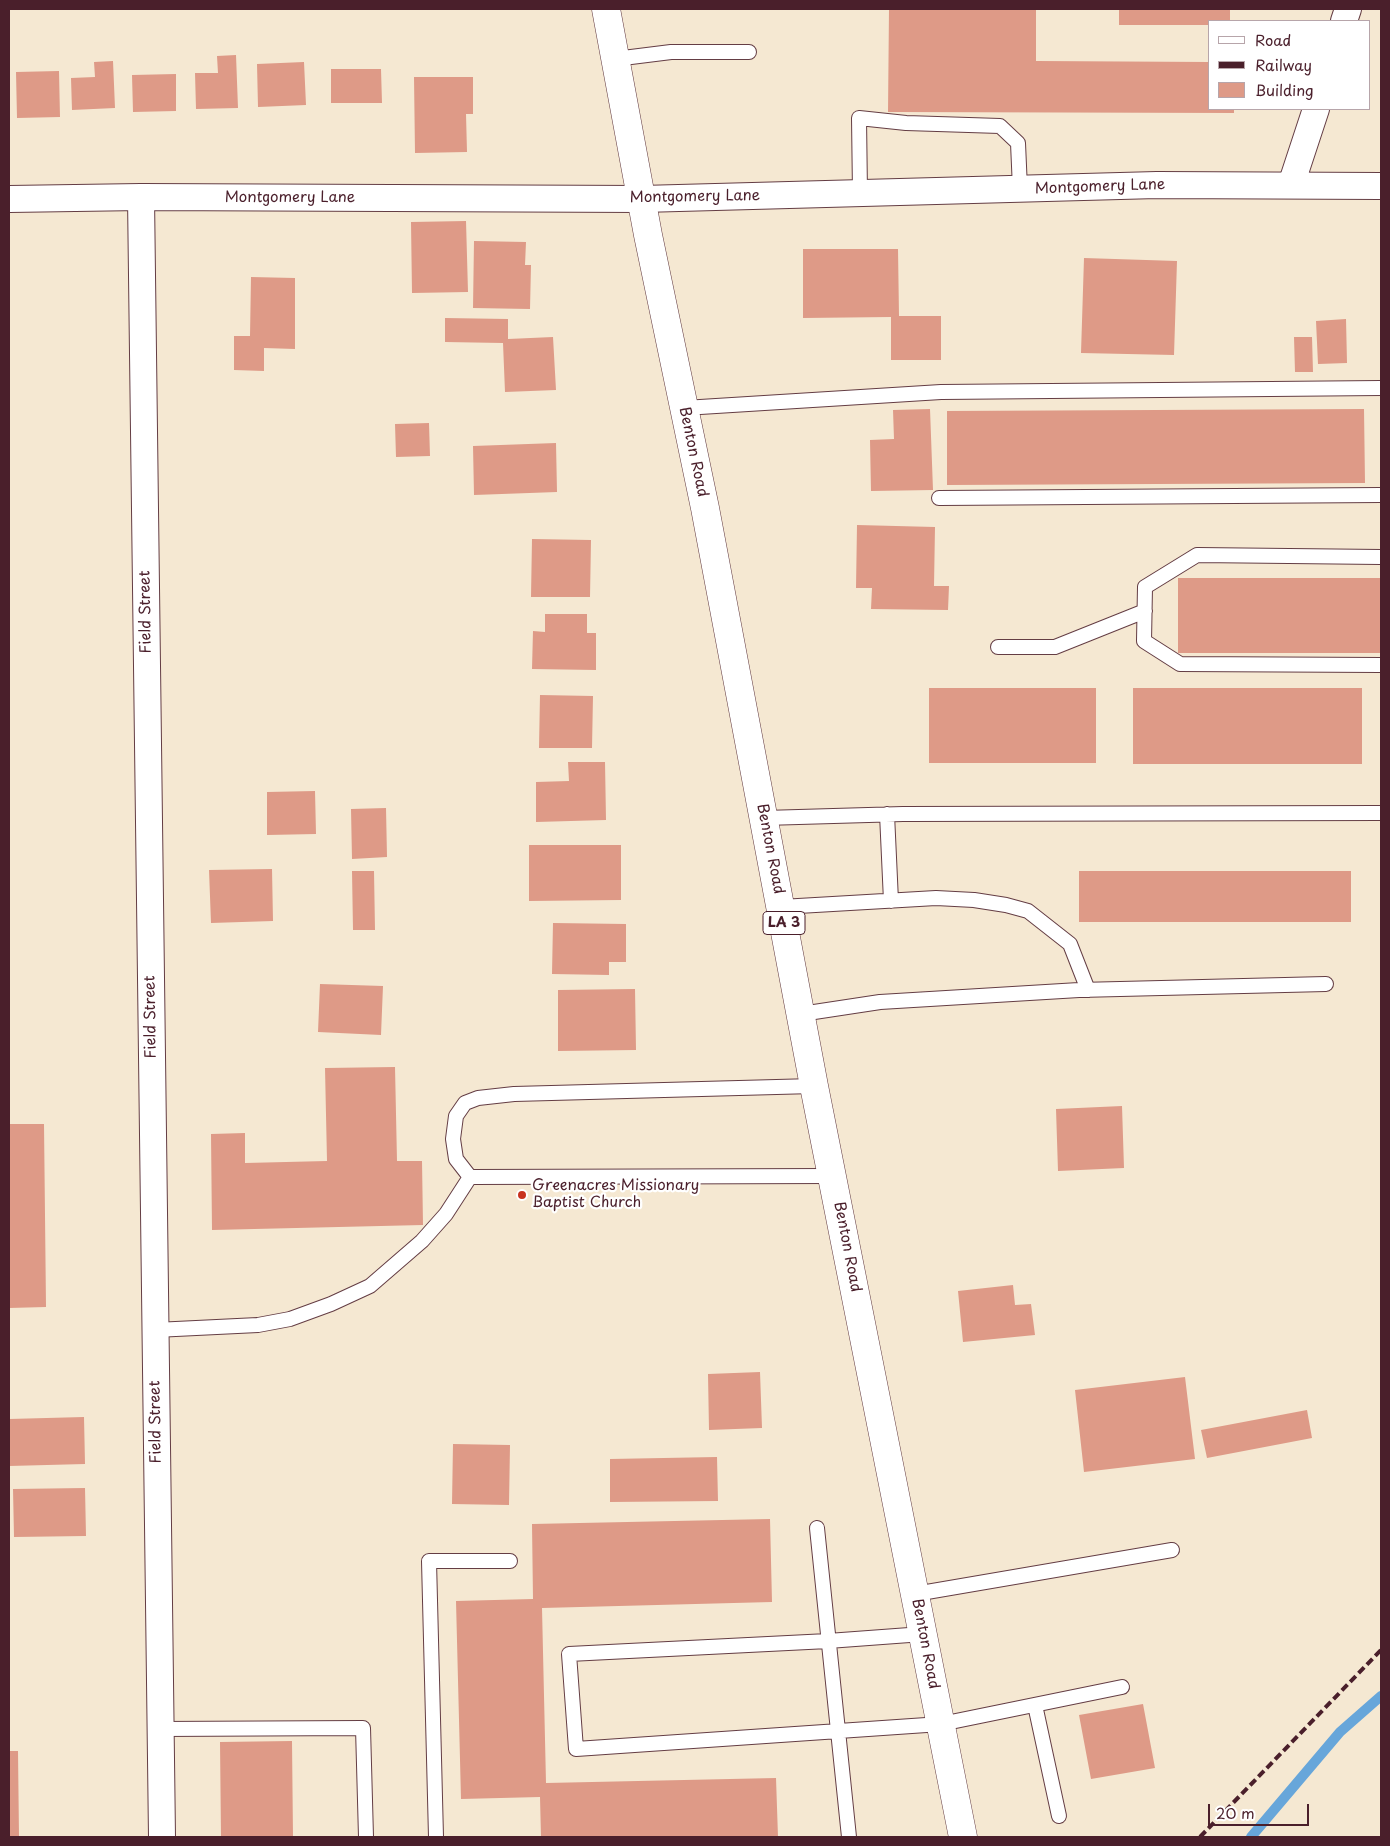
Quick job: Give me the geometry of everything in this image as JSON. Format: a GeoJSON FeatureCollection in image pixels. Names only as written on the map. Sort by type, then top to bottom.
{"type":"FeatureCollection","features":[{"type":"Feature","properties":{"kind":"main road","name":"Benton Road"},"geometry":{"type":"LineString","coordinates":[[606,9],[642,199],[705,508],[814,1086],[963,1837]]}},
{"type":"Feature","properties":{"kind":"street"},"geometry":{"type":"LineString","coordinates":[[1292,185],[1316,110]]}},
{"type":"Feature","properties":{"kind":"street","name":"Montgomery Lane"},"geometry":{"type":"LineString","coordinates":[[9,199],[141,197],[642,199],[1157,185],[1381,186]]}},
{"type":"Feature","properties":{"kind":"street","name":"Field Street"},"geometry":{"type":"LineString","coordinates":[[141,197],[162,1837]]}},
{"type":"Feature","properties":{"kind":"lane"},"geometry":{"type":"LineString","coordinates":[[616,59],[671,52],[749,52]]}},
{"type":"Feature","properties":{"kind":"lane"},"geometry":{"type":"LineString","coordinates":[[860,193],[860,118],[906,123],[1000,126],[1018,143],[1020,189]]}},
{"type":"Feature","properties":{"kind":"lane"},"geometry":{"type":"LineString","coordinates":[[684,408],[941,392],[1381,388]]}},
{"type":"Feature","properties":{"kind":"lane"},"geometry":{"type":"LineString","coordinates":[[939,498],[1381,495]]}},
{"type":"Feature","properties":{"kind":"lane"},"geometry":{"type":"LineString","coordinates":[[1381,557],[1196,555],[1145,587],[1144,641],[1180,664],[1381,665]]}},
{"type":"Feature","properties":{"kind":"lane"},"geometry":{"type":"LineString","coordinates":[[998,647],[1055,647],[1145,611]]}},
{"type":"Feature","properties":{"kind":"lane"},"geometry":{"type":"LineString","coordinates":[[764,818],[887,814],[1381,813]]}},
{"type":"Feature","properties":{"kind":"lane"},"geometry":{"type":"LineString","coordinates":[[887,814],[891,901]]}},
{"type":"Feature","properties":{"kind":"lane"},"geometry":{"type":"LineString","coordinates":[[781,907],[936,898],[974,900],[1006,905],[1028,911],[1070,944],[1088,990]]}},
{"type":"Feature","properties":{"kind":"lane"},"geometry":{"type":"LineString","coordinates":[[801,1014],[880,1002],[1088,990],[1326,984]]}},
{"type":"Feature","properties":{"kind":"lane"},"geometry":{"type":"LineString","coordinates":[[470,1177],[456,1159],[453,1139],[456,1116],[466,1103],[478,1098],[514,1094],[814,1086]]}},
{"type":"Feature","properties":{"kind":"lane"},"geometry":{"type":"LineString","coordinates":[[470,1177],[832,1176]]}},
{"type":"Feature","properties":{"kind":"lane"},"geometry":{"type":"LineString","coordinates":[[155,1330],[258,1325],[290,1319],[331,1304],[370,1286],[422,1241],[446,1214],[470,1177]]}},
{"type":"Feature","properties":{"kind":"lane"},"geometry":{"type":"LineString","coordinates":[[817,1528],[849,1837]]}},
{"type":"Feature","properties":{"kind":"lane"},"geometry":{"type":"LineString","coordinates":[[915,1594],[1172,1550]]}},
{"type":"Feature","properties":{"kind":"lane"},"geometry":{"type":"LineString","coordinates":[[436,1837],[429,1561],[510,1561]]}},
{"type":"Feature","properties":{"kind":"lane"},"geometry":{"type":"LineString","coordinates":[[923,1634],[828,1641],[569,1654],[576,1749],[941,1724],[1122,1687]]}},
{"type":"Feature","properties":{"kind":"lane"},"geometry":{"type":"LineString","coordinates":[[1035,1705],[1059,1816]]}},
{"type":"Feature","properties":{"kind":"lane"},"geometry":{"type":"LineString","coordinates":[[160,1729],[363,1728],[366,1837]]}},
{"type":"Feature","properties":{"kind":"building"},"geometry":{"type":"Polygon","coordinates":[[[889,9],[1036,9],[1036,61],[1208,62],[1208,110],[1234,110],[1234,113],[888,112],[889,9]]]}},
{"type":"Feature","properties":{"kind":"building"},"geometry":{"type":"Polygon","coordinates":[[[1119,9],[1230,9],[1230,20],[1208,20],[1208,25],[1119,25],[1119,9]]]}},
{"type":"Feature","properties":{"kind":"building"},"geometry":{"type":"Polygon","coordinates":[[[236,55],[238,108],[196,109],[195,73],[218,73],[217,56],[236,55]]]}},
{"type":"Feature","properties":{"kind":"building"},"geometry":{"type":"Polygon","coordinates":[[[113,61],[115,108],[72,110],[71,78],[95,77],[94,62],[113,61]]]}},
{"type":"Feature","properties":{"kind":"building"},"geometry":{"type":"Polygon","coordinates":[[[304,62],[306,105],[258,107],[257,64],[304,62]]]}},
{"type":"Feature","properties":{"kind":"building"},"geometry":{"type":"Polygon","coordinates":[[[331,69],[381,69],[382,103],[331,103],[331,69]]]}},
{"type":"Feature","properties":{"kind":"building"},"geometry":{"type":"Polygon","coordinates":[[[59,71],[60,117],[17,118],[16,72],[59,71]]]}},
{"type":"Feature","properties":{"kind":"building"},"geometry":{"type":"Polygon","coordinates":[[[176,74],[176,111],[133,112],[132,75],[176,74]]]}},
{"type":"Feature","properties":{"kind":"building"},"geometry":{"type":"Polygon","coordinates":[[[414,77],[473,77],[473,114],[466,114],[467,152],[415,153],[414,77]]]}},
{"type":"Feature","properties":{"kind":"building"},"geometry":{"type":"Polygon","coordinates":[[[466,221],[468,292],[412,293],[411,222],[466,221]]]}},
{"type":"Feature","properties":{"kind":"building"},"geometry":{"type":"Polygon","coordinates":[[[474,241],[526,242],[525,265],[531,265],[530,309],[473,308],[474,241]]]}},
{"type":"Feature","properties":{"kind":"building"},"geometry":{"type":"Polygon","coordinates":[[[803,249],[898,249],[899,316],[941,316],[941,360],[891,360],[891,317],[803,318],[803,249]]]}},
{"type":"Feature","properties":{"kind":"building"},"geometry":{"type":"Polygon","coordinates":[[[1084,258],[1177,261],[1174,355],[1081,353],[1084,258]]]}},
{"type":"Feature","properties":{"kind":"building"},"geometry":{"type":"Polygon","coordinates":[[[251,277],[295,278],[295,349],[264,348],[264,371],[234,370],[234,336],[250,336],[251,277]]]}},
{"type":"Feature","properties":{"kind":"building"},"geometry":{"type":"Polygon","coordinates":[[[445,318],[508,319],[508,339],[553,337],[556,390],[505,392],[503,343],[445,342],[445,318]]]}},
{"type":"Feature","properties":{"kind":"building"},"geometry":{"type":"Polygon","coordinates":[[[1346,319],[1347,363],[1318,364],[1316,321],[1346,319]]]}},
{"type":"Feature","properties":{"kind":"building"},"geometry":{"type":"Polygon","coordinates":[[[1294,337],[1312,337],[1313,372],[1295,372],[1294,337]]]}},
{"type":"Feature","properties":{"kind":"building"},"geometry":{"type":"Polygon","coordinates":[[[930,409],[933,490],[871,491],[870,440],[894,439],[893,410],[930,409]]]}},
{"type":"Feature","properties":{"kind":"building"},"geometry":{"type":"Polygon","coordinates":[[[1364,409],[1365,483],[947,485],[947,411],[1364,409]]]}},
{"type":"Feature","properties":{"kind":"building"},"geometry":{"type":"Polygon","coordinates":[[[429,423],[430,456],[396,457],[395,424],[429,423]]]}},
{"type":"Feature","properties":{"kind":"building"},"geometry":{"type":"Polygon","coordinates":[[[556,443],[557,492],[474,495],[473,446],[556,443]]]}},
{"type":"Feature","properties":{"kind":"building"},"geometry":{"type":"Polygon","coordinates":[[[857,525],[935,527],[934,586],[949,586],[948,610],[871,609],[872,588],[856,588],[857,525]]]}},
{"type":"Feature","properties":{"kind":"building"},"geometry":{"type":"Polygon","coordinates":[[[532,539],[591,540],[590,597],[531,597],[532,539]]]}},
{"type":"Feature","properties":{"kind":"building"},"geometry":{"type":"Polygon","coordinates":[[[1178,578],[1381,578],[1381,653],[1178,653],[1178,578]]]}},
{"type":"Feature","properties":{"kind":"building"},"geometry":{"type":"Polygon","coordinates":[[[545,614],[587,614],[587,633],[596,633],[596,670],[532,669],[533,631],[545,632],[545,614]]]}},
{"type":"Feature","properties":{"kind":"building"},"geometry":{"type":"Polygon","coordinates":[[[929,688],[1096,688],[1096,763],[929,763],[929,688]]]}},
{"type":"Feature","properties":{"kind":"building"},"geometry":{"type":"Polygon","coordinates":[[[1133,688],[1362,688],[1362,764],[1133,764],[1133,688]]]}},
{"type":"Feature","properties":{"kind":"building"},"geometry":{"type":"Polygon","coordinates":[[[540,695],[593,696],[592,748],[539,748],[540,695]]]}},
{"type":"Feature","properties":{"kind":"building"},"geometry":{"type":"Polygon","coordinates":[[[568,762],[605,762],[606,820],[536,822],[536,782],[569,781],[568,762]]]}},
{"type":"Feature","properties":{"kind":"building"},"geometry":{"type":"Polygon","coordinates":[[[315,791],[316,834],[267,835],[267,792],[315,791]]]}},
{"type":"Feature","properties":{"kind":"building"},"geometry":{"type":"Polygon","coordinates":[[[386,808],[387,857],[352,859],[351,809],[386,808]]]}},
{"type":"Feature","properties":{"kind":"building"},"geometry":{"type":"Polygon","coordinates":[[[529,845],[621,845],[621,900],[529,901],[529,845]]]}},
{"type":"Feature","properties":{"kind":"building"},"geometry":{"type":"Polygon","coordinates":[[[272,869],[273,921],[211,923],[209,870],[272,869]]]}},
{"type":"Feature","properties":{"kind":"building"},"geometry":{"type":"Polygon","coordinates":[[[352,871],[374,871],[375,930],[353,930],[352,871]]]}},
{"type":"Feature","properties":{"kind":"building"},"geometry":{"type":"Polygon","coordinates":[[[1079,871],[1351,871],[1351,922],[1079,922],[1079,871]]]}},
{"type":"Feature","properties":{"kind":"building"},"geometry":{"type":"Polygon","coordinates":[[[553,923],[626,924],[626,962],[609,962],[609,975],[552,974],[553,923]]]}},
{"type":"Feature","properties":{"kind":"building"},"geometry":{"type":"Polygon","coordinates":[[[320,984],[383,986],[381,1035],[318,1032],[320,984]]]}},
{"type":"Feature","properties":{"kind":"building"},"geometry":{"type":"Polygon","coordinates":[[[635,989],[636,1050],[558,1051],[558,990],[635,989]]]}},
{"type":"Feature","properties":{"kind":"building"},"geometry":{"type":"Polygon","coordinates":[[[395,1067],[397,1161],[422,1161],[423,1225],[212,1230],[211,1134],[245,1133],[245,1163],[327,1161],[325,1068],[395,1067]]]}},
{"type":"Feature","properties":{"kind":"building"},"geometry":{"type":"Polygon","coordinates":[[[1122,1106],[1124,1168],[1058,1171],[1056,1109],[1122,1106]]]}},
{"type":"Feature","properties":{"kind":"building"},"geometry":{"type":"Polygon","coordinates":[[[9,1124],[44,1124],[46,1307],[9,1308],[9,1124]]]}},
{"type":"Feature","properties":{"kind":"building"},"geometry":{"type":"Polygon","coordinates":[[[1013,1285],[1015,1305],[1031,1304],[1035,1335],[963,1342],[958,1291],[1013,1285]]]}},
{"type":"Feature","properties":{"kind":"building"},"geometry":{"type":"Polygon","coordinates":[[[760,1372],[762,1428],[709,1430],[708,1374],[760,1372]]]}},
{"type":"Feature","properties":{"kind":"building"},"geometry":{"type":"Polygon","coordinates":[[[1185,1377],[1195,1459],[1084,1472],[1075,1390],[1185,1377]]]}},
{"type":"Feature","properties":{"kind":"building"},"geometry":{"type":"Polygon","coordinates":[[[1307,1410],[1312,1438],[1207,1458],[1201,1430],[1307,1410]]]}},
{"type":"Feature","properties":{"kind":"building"},"geometry":{"type":"Polygon","coordinates":[[[84,1417],[85,1464],[9,1466],[9,1419],[84,1417]]]}},
{"type":"Feature","properties":{"kind":"building"},"geometry":{"type":"Polygon","coordinates":[[[453,1444],[510,1445],[509,1505],[452,1504],[453,1444]]]}},
{"type":"Feature","properties":{"kind":"building"},"geometry":{"type":"Polygon","coordinates":[[[717,1457],[718,1501],[610,1502],[610,1459],[717,1457]]]}},
{"type":"Feature","properties":{"kind":"building"},"geometry":{"type":"Polygon","coordinates":[[[85,1488],[86,1536],[14,1537],[13,1489],[85,1488]]]}},
{"type":"Feature","properties":{"kind":"building"},"geometry":{"type":"Polygon","coordinates":[[[770,1519],[772,1602],[542,1608],[546,1783],[776,1778],[778,1837],[541,1837],[540,1797],[461,1799],[456,1601],[533,1599],[532,1524],[770,1519]]]}},
{"type":"Feature","properties":{"kind":"building"},"geometry":{"type":"Polygon","coordinates":[[[1143,1704],[1155,1768],[1091,1779],[1079,1715],[1143,1704]]]}},
{"type":"Feature","properties":{"kind":"building"},"geometry":{"type":"Polygon","coordinates":[[[292,1741],[293,1837],[221,1837],[220,1742],[292,1741]]]}},
{"type":"Feature","properties":{"kind":"building"},"geometry":{"type":"Polygon","coordinates":[[[9,1751],[18,1751],[19,1837],[9,1837],[9,1751]]]}},
{"type":"Feature","properties":{"kind":"waterway"},"geometry":{"type":"LineString","coordinates":[[1251,1837],[1340,1732],[1381,1696]]}},
{"type":"Feature","properties":{"kind":"railway"},"geometry":{"type":"LineString","coordinates":[[1200,1837],[1381,1650]]}},
{"type":"Feature","properties":{"kind":"place","name":"Greenacres Missionary Baptist Church"},"geometry":{"type":"Point","coordinates":[522,1195]}}]}
